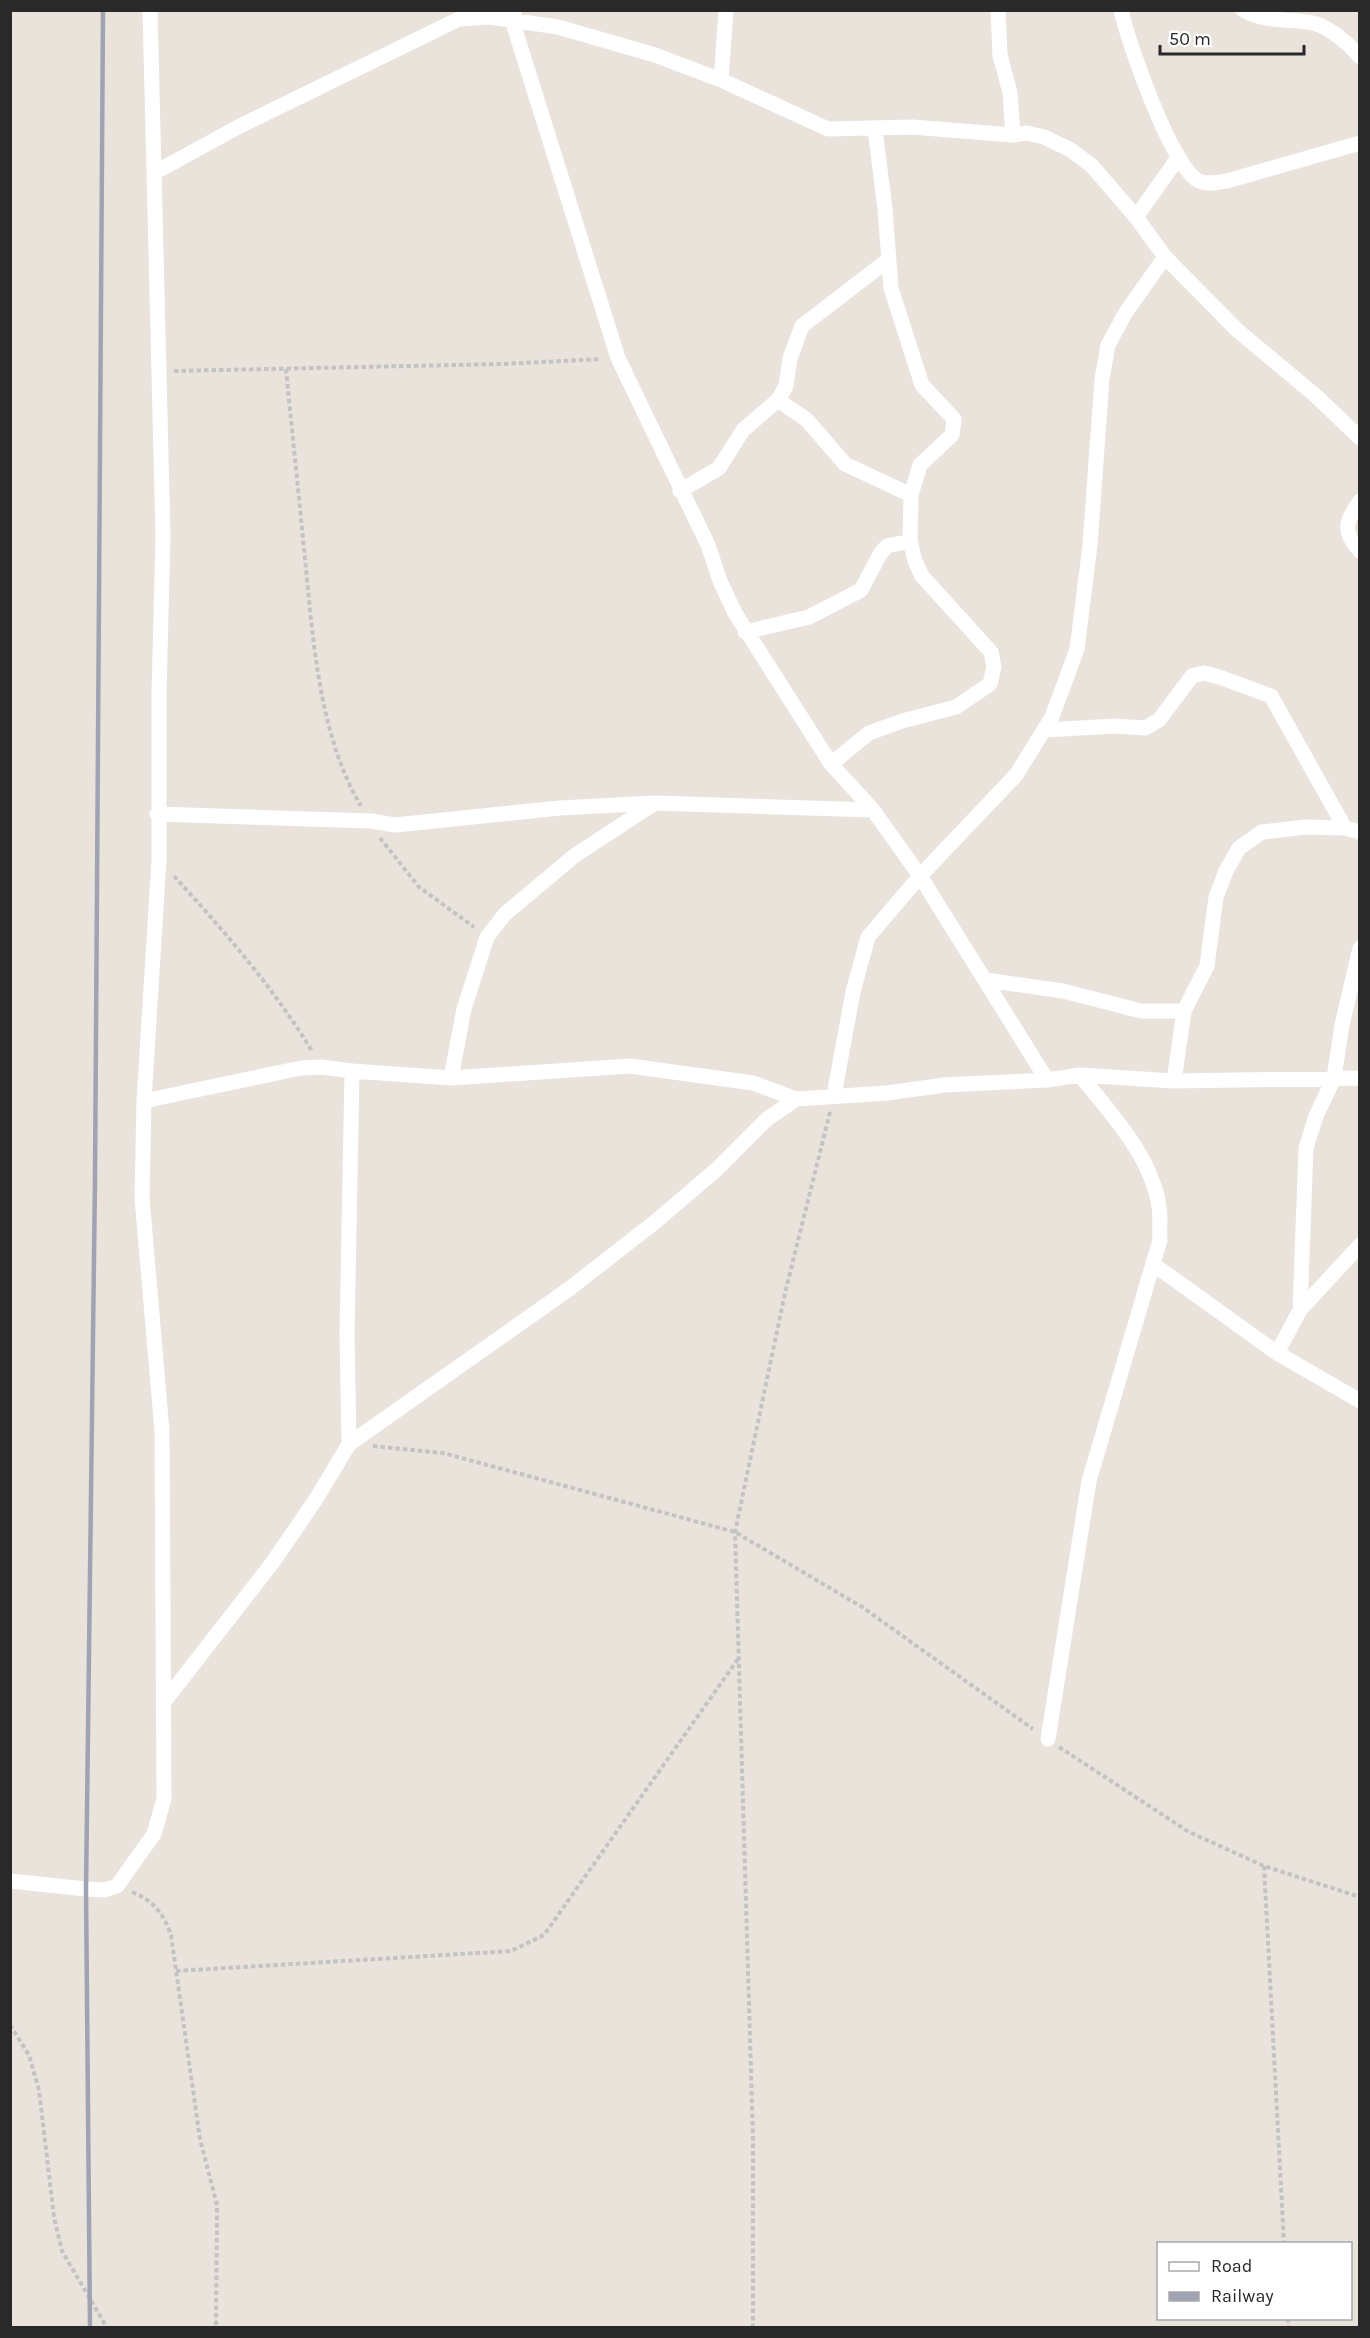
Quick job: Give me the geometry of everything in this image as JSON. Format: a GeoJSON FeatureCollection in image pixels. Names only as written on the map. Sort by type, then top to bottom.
{"type":"FeatureCollection","features":[{"type":"Feature","properties":{"kind":"street"},"geometry":{"type":"LineString","coordinates":[[10,1881],[105,1890],[117,1886],[154,1834],[164,1799],[162,1431],[142,1198],[144,1101],[159,860],[157,814],[163,536],[161,372],[150,10]]}},
{"type":"Feature","properties":{"kind":"street"},"geometry":{"type":"LineString","coordinates":[[721,80],[726,10]]}},
{"type":"Feature","properties":{"kind":"street"},"geometry":{"type":"LineString","coordinates":[[998,10],[1000,55],[1010,93],[1013,135]]}},
{"type":"Feature","properties":{"kind":"street"},"geometry":{"type":"LineString","coordinates":[[1121,10],[1125,30],[1159,118],[1178,158],[1198,180],[1212,183],[1227,181],[1359,143]]}},
{"type":"Feature","properties":{"kind":"street"},"geometry":{"type":"LineString","coordinates":[[1243,10],[1267,20],[1314,23],[1327,29],[1359,57]]}},
{"type":"Feature","properties":{"kind":"street"},"geometry":{"type":"LineString","coordinates":[[154,173],[238,127],[459,19],[513,15],[655,55],[721,80],[828,129],[912,127],[1013,135],[1027,133],[1071,150],[1092,166],[1136,217],[1165,257],[1237,330],[1316,396],[1359,438]]}},
{"type":"Feature","properties":{"kind":"street"},"geometry":{"type":"LineString","coordinates":[[513,15],[618,358],[680,491],[708,545],[720,581],[745,632],[831,764],[873,810],[920,876],[1047,1080]]}},
{"type":"Feature","properties":{"kind":"street"},"geometry":{"type":"LineString","coordinates":[[831,764],[869,734],[902,721],[956,707],[990,684],[994,667],[991,652],[922,576],[910,541],[911,495],[920,465],[952,435],[954,419],[922,385],[891,288],[885,209],[874,129]]}},
{"type":"Feature","properties":{"kind":"street"},"geometry":{"type":"LineString","coordinates":[[1136,217],[1178,158]]}},
{"type":"Feature","properties":{"kind":"street"},"geometry":{"type":"LineString","coordinates":[[834,1095],[853,992],[868,937],[920,876],[1016,775],[1046,730],[1077,649],[1090,545],[1102,379],[1108,345],[1126,312],[1165,257]]}},
{"type":"Feature","properties":{"kind":"street"},"geometry":{"type":"LineString","coordinates":[[680,491],[720,468],[743,430],[778,400],[786,386],[793,349],[802,326],[888,260]]}},
{"type":"Feature","properties":{"kind":"street"},"geometry":{"type":"LineString","coordinates":[[778,400],[807,420],[845,464],[911,495]]}},
{"type":"Feature","properties":{"kind":"street"},"geometry":{"type":"LineString","coordinates":[[1359,501],[1350,514],[1347,526],[1349,539],[1359,551]]}},
{"type":"Feature","properties":{"kind":"street"},"geometry":{"type":"LineString","coordinates":[[745,632],[809,617],[861,590],[880,554],[887,546],[910,541]]}},
{"type":"Feature","properties":{"kind":"street"},"geometry":{"type":"LineString","coordinates":[[1046,730],[1114,726],[1145,728],[1159,720],[1192,676],[1204,673],[1219,677],[1271,696],[1352,830]]}},
{"type":"Feature","properties":{"kind":"street"},"geometry":{"type":"LineString","coordinates":[[157,814],[371,821],[395,825],[560,808],[655,803],[873,810]]}},
{"type":"Feature","properties":{"kind":"street"},"geometry":{"type":"LineString","coordinates":[[451,1078],[464,1010],[487,937],[505,914],[574,856],[655,803]]}},
{"type":"Feature","properties":{"kind":"street"},"geometry":{"type":"LineString","coordinates":[[1174,1081],[1184,1011],[1207,966],[1216,897],[1226,871],[1239,848],[1262,832],[1306,827],[1352,830]]}},
{"type":"Feature","properties":{"kind":"street"},"geometry":{"type":"LineString","coordinates":[[1300,1310],[1306,1148],[1316,1116],[1334,1078],[1342,1025],[1359,948]]}},
{"type":"Feature","properties":{"kind":"street"},"geometry":{"type":"LineString","coordinates":[[986,980],[1063,991],[1141,1011],[1184,1011]]}},
{"type":"Feature","properties":{"kind":"street"},"geometry":{"type":"LineString","coordinates":[[144,1101],[262,1075],[322,1067],[451,1078],[630,1066],[753,1083],[796,1099],[887,1093],[944,1085],[1047,1080],[1080,1075],[1174,1081],[1359,1078]]}},
{"type":"Feature","properties":{"kind":"street"},"geometry":{"type":"LineString","coordinates":[[348,1444],[352,1071]]}},
{"type":"Feature","properties":{"kind":"street"},"geometry":{"type":"LineString","coordinates":[[1047,1739],[1089,1481],[1160,1239],[1159,1206],[1147,1170],[1124,1131],[1080,1075]]}},
{"type":"Feature","properties":{"kind":"street"},"geometry":{"type":"LineString","coordinates":[[164,1702],[273,1562],[316,1498],[348,1444],[578,1282],[655,1222],[716,1170],[767,1119],[796,1099]]}},
{"type":"Feature","properties":{"kind":"street"},"geometry":{"type":"LineString","coordinates":[[1276,1353],[1300,1310],[1359,1245]]}},
{"type":"Feature","properties":{"kind":"street"},"geometry":{"type":"LineString","coordinates":[[1153,1264],[1276,1353],[1359,1401]]}},
{"type":"Feature","properties":{"kind":"path"},"geometry":{"type":"LineString","coordinates":[[161,372],[618,358]]}},
{"type":"Feature","properties":{"kind":"path"},"geometry":{"type":"LineString","coordinates":[[286,369],[315,649],[331,731],[346,781],[384,844],[419,887],[487,937]]}},
{"type":"Feature","properties":{"kind":"path"},"geometry":{"type":"LineString","coordinates":[[159,860],[236,945],[291,1016],[322,1067]]}},
{"type":"Feature","properties":{"kind":"path"},"geometry":{"type":"LineString","coordinates":[[753,2328],[753,2139],[735,1532],[784,1293],[834,1095]]}},
{"type":"Feature","properties":{"kind":"path"},"geometry":{"type":"LineString","coordinates":[[348,1444],[443,1453],[735,1532],[862,1607],[1047,1739],[1189,1832],[1264,1866],[1359,1897]]}},
{"type":"Feature","properties":{"kind":"path"},"geometry":{"type":"LineString","coordinates":[[176,1971],[511,1952],[544,1935],[739,1657]]}},
{"type":"Feature","properties":{"kind":"path"},"geometry":{"type":"LineString","coordinates":[[1264,1866],[1284,2242]]}},
{"type":"Feature","properties":{"kind":"path"},"geometry":{"type":"LineString","coordinates":[[117,1886],[144,1897],[163,1913],[171,1935],[200,2139],[216,2205],[216,2328]]}},
{"type":"Feature","properties":{"kind":"path"},"geometry":{"type":"LineString","coordinates":[[10,2025],[29,2055],[39,2090],[54,2217],[62,2251],[107,2328]]}},
{"type":"Feature","properties":{"kind":"railway"},"geometry":{"type":"LineString","coordinates":[[90,2328],[86,1889],[95,1179],[103,10]]}}]}
